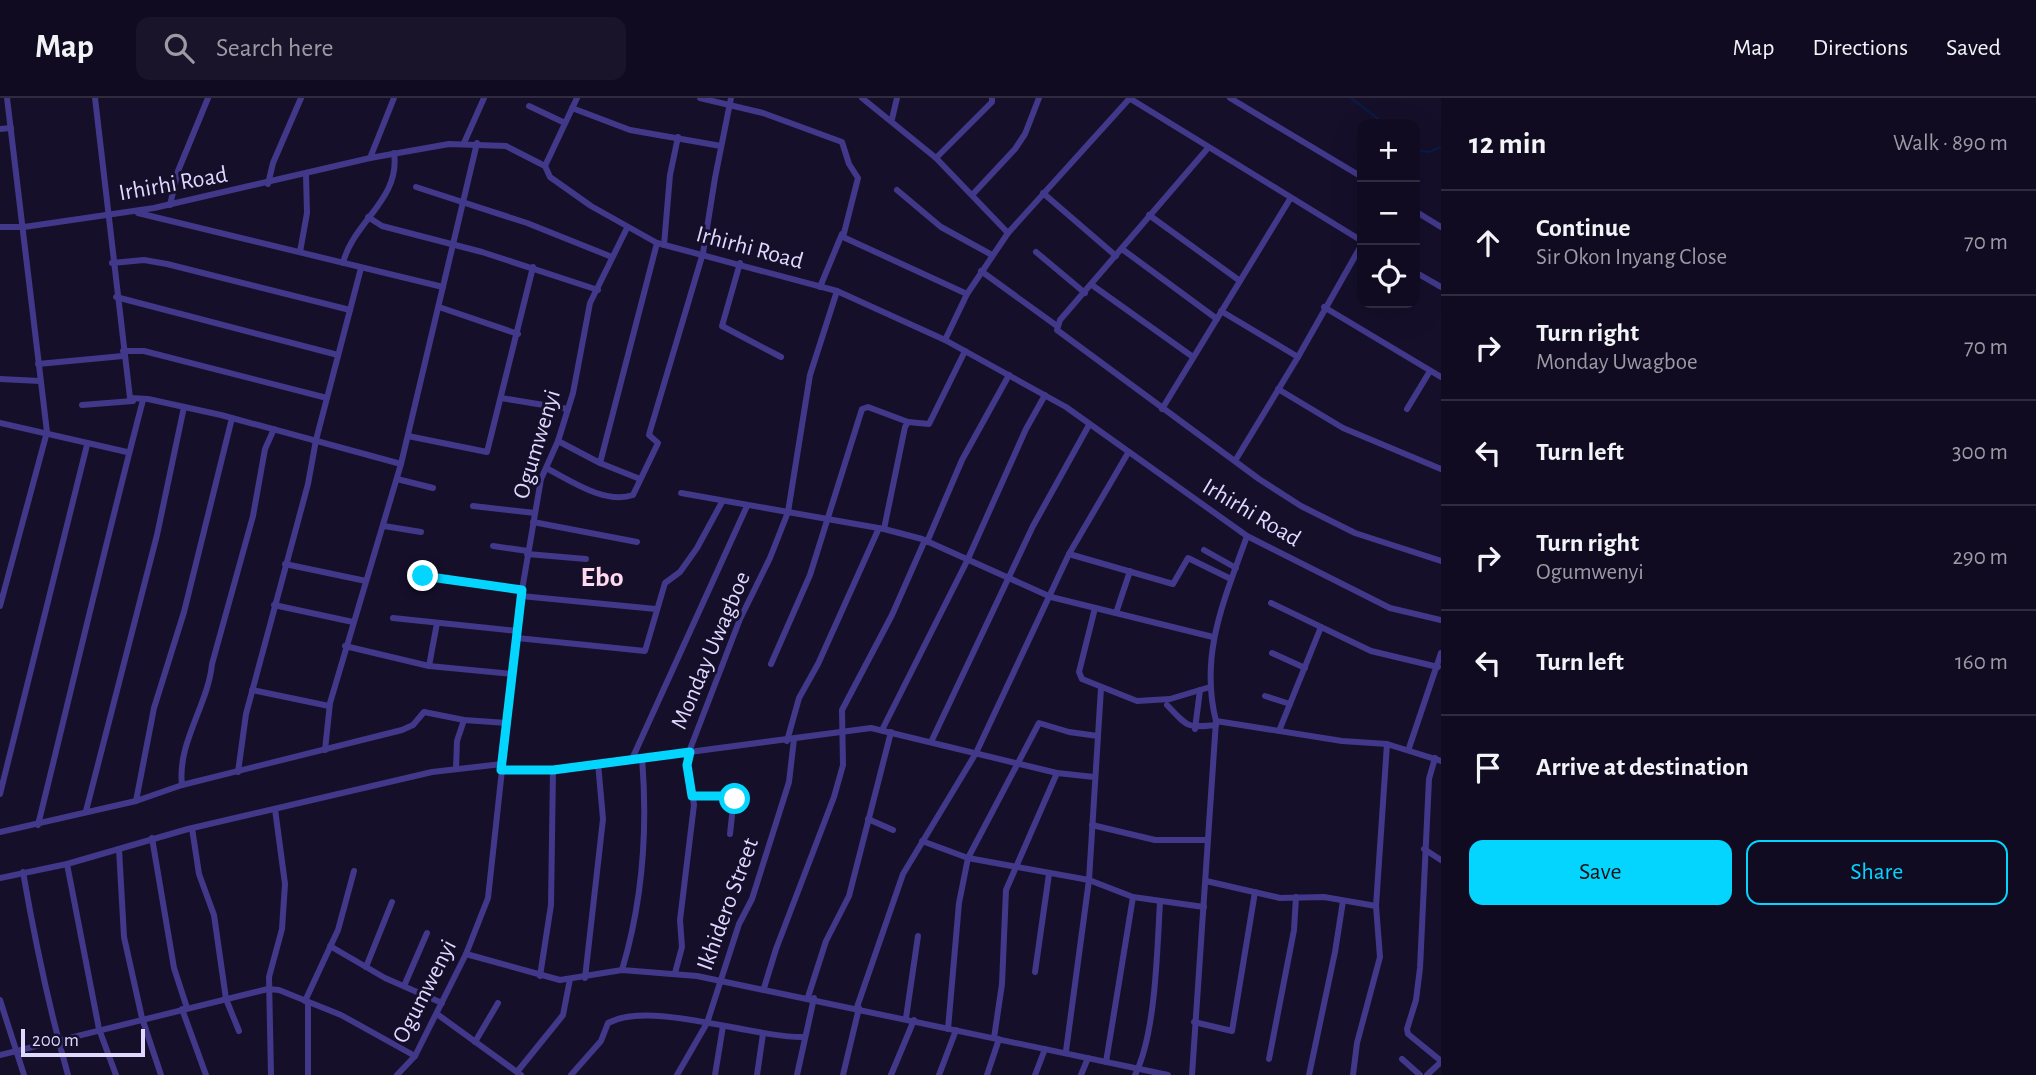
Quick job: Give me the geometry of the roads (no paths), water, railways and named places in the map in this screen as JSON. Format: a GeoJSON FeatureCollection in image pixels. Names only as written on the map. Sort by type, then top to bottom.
{"type":"FeatureCollection","features":[{"type":"Feature","properties":{"kind":"street"},"geometry":{"type":"LineString","coordinates":[[0,606],[47,432],[7,98]]}},
{"type":"Feature","properties":{"kind":"street"},"geometry":{"type":"LineString","coordinates":[[95,98],[128,394],[134,401]]}},
{"type":"Feature","properties":{"kind":"street"},"geometry":{"type":"LineString","coordinates":[[268,184],[273,163],[301,98]]}},
{"type":"Feature","properties":{"kind":"street"},"geometry":{"type":"LineString","coordinates":[[370,158],[394,98]]}},
{"type":"Feature","properties":{"kind":"street"},"geometry":{"type":"LineString","coordinates":[[464,143],[484,98]]}},
{"type":"Feature","properties":{"kind":"street"},"geometry":{"type":"LineString","coordinates":[[545,166],[577,98]]}},
{"type":"Feature","properties":{"kind":"street"},"geometry":{"type":"LineString","coordinates":[[700,98],[731,101],[842,142],[849,164],[858,178],[842,234],[820,287]]}},
{"type":"Feature","properties":{"kind":"street"},"geometry":{"type":"LineString","coordinates":[[862,98],[892,119],[936,158],[1009,233]]}},
{"type":"Feature","properties":{"kind":"street"},"geometry":{"type":"LineString","coordinates":[[892,119],[897,98]]}},
{"type":"Feature","properties":{"kind":"street"},"geometry":{"type":"LineString","coordinates":[[936,158],[992,102],[992,98]]}},
{"type":"Feature","properties":{"kind":"street"},"geometry":{"type":"LineString","coordinates":[[973,194],[1015,149],[1025,134],[1039,98]]}},
{"type":"Feature","properties":{"kind":"street"},"geometry":{"type":"LineString","coordinates":[[945,340],[967,294],[992,255],[1043,193],[1130,98],[1357,239]]}},
{"type":"Feature","properties":{"kind":"street"},"geometry":{"type":"LineString","coordinates":[[1230,98],[1357,174]]}},
{"type":"Feature","properties":{"kind":"street"},"geometry":{"type":"LineString","coordinates":[[170,205],[178,171],[206,99]]}},
{"type":"Feature","properties":{"kind":"street"},"geometry":{"type":"LineString","coordinates":[[546,468],[588,489],[623,497],[633,495],[658,443],[649,436],[650,431],[703,253],[731,101]]}},
{"type":"Feature","properties":{"kind":"street"},"geometry":{"type":"LineString","coordinates":[[529,106],[565,123]]}},
{"type":"Feature","properties":{"kind":"street"},"geometry":{"type":"LineString","coordinates":[[572,107],[629,130],[721,146]]}},
{"type":"Feature","properties":{"kind":"street"},"geometry":{"type":"LineString","coordinates":[[0,129],[11,128]]}},
{"type":"Feature","properties":{"kind":"street"},"geometry":{"type":"LineString","coordinates":[[600,463],[660,244],[678,137]]}},
{"type":"Feature","properties":{"kind":"street","name":"Irhirhi Road"},"geometry":{"type":"LineString","coordinates":[[0,227],[24,227],[133,212],[268,184],[394,153],[464,143],[506,146],[545,166],[550,177],[627,228],[660,244],[740,262],[837,291],[945,340],[1045,395],[1247,536],[1390,608],[1441,620]]}},
{"type":"Feature","properties":{"kind":"street"},"geometry":{"type":"LineString","coordinates":[[326,750],[329,706],[401,464],[477,144]]}},
{"type":"Feature","properties":{"kind":"street"},"geometry":{"type":"LineString","coordinates":[[1057,326],[1208,148]]}},
{"type":"Feature","properties":{"kind":"street"},"geometry":{"type":"LineString","coordinates":[[343,263],[354,235],[389,189],[396,168],[394,153]]}},
{"type":"Feature","properties":{"kind":"street"},"geometry":{"type":"LineString","coordinates":[[300,252],[307,213],[306,175]]}},
{"type":"Feature","properties":{"kind":"street"},"geometry":{"type":"LineString","coordinates":[[416,187],[612,257]]}},
{"type":"Feature","properties":{"kind":"street"},"geometry":{"type":"LineString","coordinates":[[897,190],[941,227],[992,255]]}},
{"type":"Feature","properties":{"kind":"street"},"geometry":{"type":"LineString","coordinates":[[1043,193],[1116,256]]}},
{"type":"Feature","properties":{"kind":"street"},"geometry":{"type":"LineString","coordinates":[[1162,409],[1290,199]]}},
{"type":"Feature","properties":{"kind":"street"},"geometry":{"type":"LineString","coordinates":[[133,212],[443,287]]}},
{"type":"Feature","properties":{"kind":"street"},"geometry":{"type":"LineString","coordinates":[[1420,214],[1441,227]]}},
{"type":"Feature","properties":{"kind":"street"},"geometry":{"type":"LineString","coordinates":[[1149,215],[1240,281]]}},
{"type":"Feature","properties":{"kind":"street"},"geometry":{"type":"LineString","coordinates":[[368,217],[382,226],[533,267],[598,290]]}},
{"type":"Feature","properties":{"kind":"street","name":"Ogumwenyi"},"geometry":{"type":"LineString","coordinates":[[397,1075],[415,1056],[466,954],[488,898],[521,593],[533,522],[546,468],[568,408],[590,303],[627,228]]}},
{"type":"Feature","properties":{"kind":"street"},"geometry":{"type":"LineString","coordinates":[[842,234],[845,239],[967,294]]}},
{"type":"Feature","properties":{"kind":"street"},"geometry":{"type":"LineString","coordinates":[[1235,461],[1298,357],[1360,245]]}},
{"type":"Feature","properties":{"kind":"street"},"geometry":{"type":"LineString","coordinates":[[1122,249],[1216,319]]}},
{"type":"Feature","properties":{"kind":"street"},"geometry":{"type":"LineString","coordinates":[[1036,252],[1085,293]]}},
{"type":"Feature","properties":{"kind":"street"},"geometry":{"type":"LineString","coordinates":[[112,263],[144,260],[167,264],[350,310]]}},
{"type":"Feature","properties":{"kind":"street"},"geometry":{"type":"LineString","coordinates":[[740,262],[722,327],[781,357]]}},
{"type":"Feature","properties":{"kind":"street"},"geometry":{"type":"LineString","coordinates":[[408,436],[486,452],[533,267]]}},
{"type":"Feature","properties":{"kind":"street"},"geometry":{"type":"LineString","coordinates":[[238,772],[252,690],[308,484],[316,440],[361,268]]}},
{"type":"Feature","properties":{"kind":"street"},"geometry":{"type":"LineString","coordinates":[[981,271],[1057,326],[1063,335],[1162,409],[1301,506],[1354,533],[1441,561]]}},
{"type":"Feature","properties":{"kind":"street"},"geometry":{"type":"LineString","coordinates":[[1420,275],[1441,287]]}},
{"type":"Feature","properties":{"kind":"street"},"geometry":{"type":"LineString","coordinates":[[1092,285],[1193,357]]}},
{"type":"Feature","properties":{"kind":"street","name":"Monday Uwagboe"},"geometry":{"type":"LineString","coordinates":[[675,973],[682,947],[679,931],[694,805],[687,765],[690,752],[702,711],[788,512],[810,375],[837,291]]}},
{"type":"Feature","properties":{"kind":"street"},"geometry":{"type":"LineString","coordinates":[[116,297],[338,355]]}},
{"type":"Feature","properties":{"kind":"street"},"geometry":{"type":"LineString","coordinates":[[439,307],[518,334]]}},
{"type":"Feature","properties":{"kind":"street"},"geometry":{"type":"LineString","coordinates":[[1324,307],[1441,377]]}},
{"type":"Feature","properties":{"kind":"street"},"geometry":{"type":"LineString","coordinates":[[1221,312],[1298,357]]}},
{"type":"Feature","properties":{"kind":"street"},"geometry":{"type":"LineString","coordinates":[[38,364],[144,351],[327,398]]}},
{"type":"Feature","properties":{"kind":"street"},"geometry":{"type":"LineString","coordinates":[[771,664],[810,575],[830,520],[862,409],[868,407],[908,422],[929,424],[965,351]]}},
{"type":"Feature","properties":{"kind":"street"},"geometry":{"type":"LineString","coordinates":[[1407,409],[1430,371]]}},
{"type":"Feature","properties":{"kind":"street"},"geometry":{"type":"LineString","coordinates":[[764,988],[776,949],[834,797],[843,765],[842,710],[846,699],[892,615],[962,460],[1009,375]]}},
{"type":"Feature","properties":{"kind":"street"},"geometry":{"type":"LineString","coordinates":[[0,379],[40,381]]}},
{"type":"Feature","properties":{"kind":"street"},"geometry":{"type":"LineString","coordinates":[[1279,389],[1343,428],[1441,469]]}},
{"type":"Feature","properties":{"kind":"street"},"geometry":{"type":"LineString","coordinates":[[883,730],[967,561],[1026,429],[1045,395]]}},
{"type":"Feature","properties":{"kind":"street"},"geometry":{"type":"LineString","coordinates":[[501,398],[568,408]]}},
{"type":"Feature","properties":{"kind":"street"},"geometry":{"type":"LineString","coordinates":[[82,405],[148,399],[232,418],[401,464]]}},
{"type":"Feature","properties":{"kind":"street"},"geometry":{"type":"LineString","coordinates":[[38,825],[106,553],[127,452],[143,400]]}},
{"type":"Feature","properties":{"kind":"street"},"geometry":{"type":"LineString","coordinates":[[86,811],[157,536],[184,407]]}},
{"type":"Feature","properties":{"kind":"street"},"geometry":{"type":"LineString","coordinates":[[136,800],[154,708],[184,612],[232,418]]}},
{"type":"Feature","properties":{"kind":"street","name":"Ikhidero Street"},"geometry":{"type":"LineString","coordinates":[[677,1075],[707,1023],[715,991],[721,982],[739,924],[752,899],[789,782],[790,740],[806,681],[818,664],[881,529],[908,422]]}},
{"type":"Feature","properties":{"kind":"street"},"geometry":{"type":"LineString","coordinates":[[1,425],[47,432],[87,445],[127,452]]}},
{"type":"Feature","properties":{"kind":"street"},"geometry":{"type":"LineString","coordinates":[[932,740],[1060,473],[1089,425]]}},
{"type":"Feature","properties":{"kind":"street"},"geometry":{"type":"LineString","coordinates":[[182,785],[190,733],[208,688],[212,664],[253,516],[265,449],[274,429]]}},
{"type":"Feature","properties":{"kind":"street"},"geometry":{"type":"LineString","coordinates":[[558,441],[600,463],[640,479]]}},
{"type":"Feature","properties":{"kind":"street"},"geometry":{"type":"LineString","coordinates":[[0,794],[87,445]]}},
{"type":"Feature","properties":{"kind":"street"},"geometry":{"type":"LineString","coordinates":[[843,1075],[858,1007],[897,889],[922,841],[976,753],[1069,555],[1128,453]]}},
{"type":"Feature","properties":{"kind":"street"},"geometry":{"type":"LineString","coordinates":[[397,479],[433,488]]}},
{"type":"Feature","properties":{"kind":"street"},"geometry":{"type":"LineString","coordinates":[[681,493],[881,529],[926,541],[1051,597],[1213,637]]}},
{"type":"Feature","properties":{"kind":"street"},"geometry":{"type":"LineString","coordinates":[[393,618],[645,650],[665,583],[680,572],[697,548],[722,502]]}},
{"type":"Feature","properties":{"kind":"street"},"geometry":{"type":"LineString","coordinates":[[473,506],[535,513]]}},
{"type":"Feature","properties":{"kind":"street"},"geometry":{"type":"LineString","coordinates":[[632,759],[747,506]]}},
{"type":"Feature","properties":{"kind":"street"},"geometry":{"type":"LineString","coordinates":[[533,522],[636,542]]}},
{"type":"Feature","properties":{"kind":"street"},"geometry":{"type":"LineString","coordinates":[[384,526],[421,532]]}},
{"type":"Feature","properties":{"kind":"street"},"geometry":{"type":"LineString","coordinates":[[1192,1075],[1216,723],[1210,687],[1213,637],[1247,536]]}},
{"type":"Feature","properties":{"kind":"street"},"geometry":{"type":"LineString","coordinates":[[493,547],[586,559]]}},
{"type":"Feature","properties":{"kind":"street"},"geometry":{"type":"LineString","coordinates":[[1203,550],[1236,568]]}},
{"type":"Feature","properties":{"kind":"street"},"geometry":{"type":"LineString","coordinates":[[1069,555],[1173,584],[1188,558],[1231,579]]}},
{"type":"Feature","properties":{"kind":"street"},"geometry":{"type":"LineString","coordinates":[[285,565],[366,582]]}},
{"type":"Feature","properties":{"kind":"street"},"geometry":{"type":"LineString","coordinates":[[1116,613],[1130,571]]}},
{"type":"Feature","properties":{"kind":"street"},"geometry":{"type":"LineString","coordinates":[[423,576],[521,593],[656,609]]}},
{"type":"Feature","properties":{"kind":"street"},"geometry":{"type":"LineString","coordinates":[[1271,603],[1371,651],[1439,669]]}},
{"type":"Feature","properties":{"kind":"street"},"geometry":{"type":"LineString","coordinates":[[275,605],[353,622]]}},
{"type":"Feature","properties":{"kind":"street"},"geometry":{"type":"LineString","coordinates":[[1095,608],[1079,672],[1082,679],[1096,682],[1101,688],[1136,701],[1154,702],[1210,687]]}},
{"type":"Feature","properties":{"kind":"street"},"geometry":{"type":"LineString","coordinates":[[429,666],[437,623]]}},
{"type":"Feature","properties":{"kind":"street"},"geometry":{"type":"LineString","coordinates":[[1279,731],[1321,627]]}},
{"type":"Feature","properties":{"kind":"street"},"geometry":{"type":"LineString","coordinates":[[345,646],[429,666],[513,674]]}},
{"type":"Feature","properties":{"kind":"street"},"geometry":{"type":"LineString","coordinates":[[1272,653],[1305,668]]}},
{"type":"Feature","properties":{"kind":"street"},"geometry":{"type":"LineString","coordinates":[[1409,748],[1439,669],[1441,653]]}},
{"type":"Feature","properties":{"kind":"street"},"geometry":{"type":"LineString","coordinates":[[1066,1051],[1089,880],[1101,688]]}},
{"type":"Feature","properties":{"kind":"street"},"geometry":{"type":"LineString","coordinates":[[252,690],[329,706]]}},
{"type":"Feature","properties":{"kind":"street"},"geometry":{"type":"LineString","coordinates":[[1195,729],[1200,690]]}},
{"type":"Feature","properties":{"kind":"street"},"geometry":{"type":"LineString","coordinates":[[1265,696],[1290,704]]}},
{"type":"Feature","properties":{"kind":"street"},"geometry":{"type":"LineString","coordinates":[[1167,705],[1187,726],[1195,729],[1216,723],[1342,741],[1387,744],[1409,748],[1438,760],[1429,779],[1420,968],[1416,1000],[1406,1029],[1408,1034],[1441,1062],[1427,1075]]}},
{"type":"Feature","properties":{"kind":"street"},"geometry":{"type":"LineString","coordinates":[[0,832],[38,825],[136,800],[182,785],[402,730],[413,725],[424,712],[464,720],[507,723]]}},
{"type":"Feature","properties":{"kind":"street"},"geometry":{"type":"LineString","coordinates":[[456,769],[457,741],[464,720]]}},
{"type":"Feature","properties":{"kind":"street"},"geometry":{"type":"LineString","coordinates":[[948,1029],[959,903],[968,858],[1039,723],[1069,732],[1098,736]]}},
{"type":"Feature","properties":{"kind":"street"},"geometry":{"type":"LineString","coordinates":[[0,878],[67,864],[153,839],[275,809],[456,769],[502,767],[553,770],[859,729],[883,730],[932,740],[1057,772],[1094,777]]}},
{"type":"Feature","properties":{"kind":"street"},"geometry":{"type":"LineString","coordinates":[[796,1075],[811,998],[826,941],[849,896],[891,732]]}},
{"type":"Feature","properties":{"kind":"street"},"geometry":{"type":"LineString","coordinates":[[1353,1075],[1357,1043],[1380,957],[1376,906],[1387,744]]}},
{"type":"Feature","properties":{"kind":"street"},"geometry":{"type":"LineString","coordinates":[[622,971],[634,925],[646,845],[642,758]]}},
{"type":"Feature","properties":{"kind":"street"},"geometry":{"type":"LineString","coordinates":[[585,978],[603,819],[598,763]]}},
{"type":"Feature","properties":{"kind":"street"},"geometry":{"type":"LineString","coordinates":[[540,976],[551,905],[553,770]]}},
{"type":"Feature","properties":{"kind":"street"},"geometry":{"type":"LineString","coordinates":[[986,1075],[997,1038],[1006,890],[1057,772]]}},
{"type":"Feature","properties":{"kind":"street"},"geometry":{"type":"LineString","coordinates":[[692,796],[734,797],[730,834]]}},
{"type":"Feature","properties":{"kind":"street"},"geometry":{"type":"LineString","coordinates":[[271,1075],[268,989],[282,929],[285,884],[275,809]]}},
{"type":"Feature","properties":{"kind":"street"},"geometry":{"type":"LineString","coordinates":[[868,819],[893,830]]}},
{"type":"Feature","properties":{"kind":"street"},"geometry":{"type":"LineString","coordinates":[[1092,825],[1155,840],[1207,840]]}},
{"type":"Feature","properties":{"kind":"street"},"geometry":{"type":"LineString","coordinates":[[192,830],[199,874],[214,915],[226,999],[239,1031]]}},
{"type":"Feature","properties":{"kind":"street"},"geometry":{"type":"LineString","coordinates":[[153,839],[174,968],[206,1075]]}},
{"type":"Feature","properties":{"kind":"street"},"geometry":{"type":"LineString","coordinates":[[922,841],[968,858],[1013,869],[1089,880],[1133,897],[1204,907]]}},
{"type":"Feature","properties":{"kind":"street"},"geometry":{"type":"LineString","coordinates":[[119,849],[124,937],[142,1018],[161,1075]]}},
{"type":"Feature","properties":{"kind":"street"},"geometry":{"type":"LineString","coordinates":[[1424,849],[1441,860]]}},
{"type":"Feature","properties":{"kind":"street"},"geometry":{"type":"LineString","coordinates":[[67,864],[99,1029],[116,1075]]}},
{"type":"Feature","properties":{"kind":"street"},"geometry":{"type":"LineString","coordinates":[[307,1075],[307,1002],[338,930],[354,871]]}},
{"type":"Feature","properties":{"kind":"street"},"geometry":{"type":"LineString","coordinates":[[23,872],[57,1040],[68,1075]]}},
{"type":"Feature","properties":{"kind":"street"},"geometry":{"type":"LineString","coordinates":[[1035,972],[1049,874]]}},
{"type":"Feature","properties":{"kind":"street"},"geometry":{"type":"LineString","coordinates":[[1206,881],[1255,892],[1376,906]]}},
{"type":"Feature","properties":{"kind":"street"},"geometry":{"type":"LineString","coordinates":[[1194,1022],[1232,1031],[1255,892]]}},
{"type":"Feature","properties":{"kind":"street"},"geometry":{"type":"LineString","coordinates":[[1106,1062],[1133,897]]}},
{"type":"Feature","properties":{"kind":"street"},"geometry":{"type":"LineString","coordinates":[[1269,1059],[1280,1011],[1296,897]]}},
{"type":"Feature","properties":{"kind":"street"},"geometry":{"type":"LineString","coordinates":[[1309,1075],[1343,901]]}},
{"type":"Feature","properties":{"kind":"street"},"geometry":{"type":"LineString","coordinates":[[366,967],[392,902]]}},
{"type":"Feature","properties":{"kind":"street"},"geometry":{"type":"LineString","coordinates":[[1135,1075],[1139,1068],[1154,986],[1160,902]]}},
{"type":"Feature","properties":{"kind":"street"},"geometry":{"type":"LineString","coordinates":[[404,986],[427,933]]}},
{"type":"Feature","properties":{"kind":"street"},"geometry":{"type":"LineString","coordinates":[[891,1075],[910,1019],[918,936]]}},
{"type":"Feature","properties":{"kind":"street"},"geometry":{"type":"LineString","coordinates":[[330,946],[366,967],[442,1003]]}},
{"type":"Feature","properties":{"kind":"street"},"geometry":{"type":"LineString","coordinates":[[466,954],[540,976],[570,979],[622,971],[675,973],[764,988],[1168,1075]]}},
{"type":"Feature","properties":{"kind":"street"},"geometry":{"type":"LineString","coordinates":[[436,1014],[519,1074],[564,1015],[570,979]]}},
{"type":"Feature","properties":{"kind":"street"},"geometry":{"type":"LineString","coordinates":[[0,1055],[268,989],[341,1015],[415,1056]]}},
{"type":"Feature","properties":{"kind":"street"},"geometry":{"type":"LineString","coordinates":[[0,999],[24,1075]]}},
{"type":"Feature","properties":{"kind":"street"},"geometry":{"type":"LineString","coordinates":[[475,1042],[498,1003]]}},
{"type":"Feature","properties":{"kind":"street"},"geometry":{"type":"LineString","coordinates":[[571,1075],[601,1041],[611,1021],[627,1017],[707,1023],[763,1034],[804,1037]]}},
{"type":"Feature","properties":{"kind":"street"},"geometry":{"type":"LineString","coordinates":[[715,1075],[723,1026]]}},
{"type":"Feature","properties":{"kind":"street"},"geometry":{"type":"LineString","coordinates":[[939,1075],[956,1030]]}},
{"type":"Feature","properties":{"kind":"street"},"geometry":{"type":"LineString","coordinates":[[757,1075],[763,1034]]}},
{"type":"Feature","properties":{"kind":"street"},"geometry":{"type":"LineString","coordinates":[[1035,1075],[1045,1049]]}},
{"type":"Feature","properties":{"kind":"street"},"geometry":{"type":"LineString","coordinates":[[1081,1075],[1088,1058]]}},
{"type":"Feature","properties":{"kind":"street"},"geometry":{"type":"LineString","coordinates":[[1402,1059],[1420,1075]]}},
{"type":"Feature","properties":{"kind":"street"},"geometry":{"type":"LineString","coordinates":[[505,1075],[510,1067]]}},
{"type":"Feature","properties":{"kind":"waterway"},"geometry":{"type":"LineString","coordinates":[[1351,98],[1378,119]]}},
{"type":"Feature","properties":{"kind":"waterway"},"geometry":{"type":"LineString","coordinates":[[1420,151],[1429,152],[1441,147]]}},
{"type":"Feature","properties":{"kind":"district","name":"Ebo"},"geometry":{"type":"Point","coordinates":[602,576]}}]}
